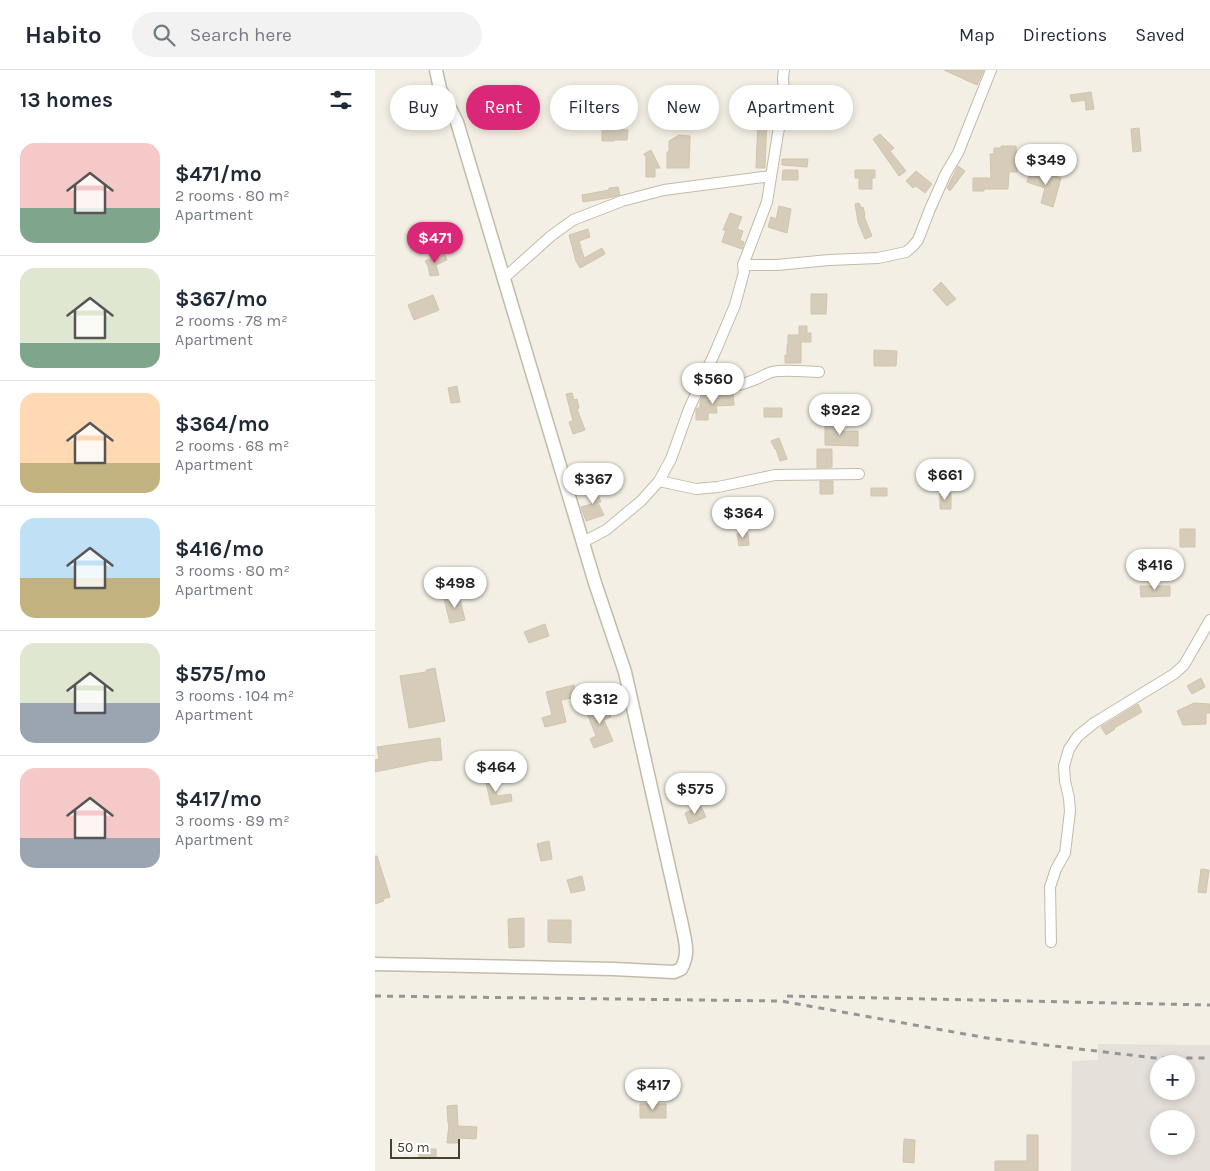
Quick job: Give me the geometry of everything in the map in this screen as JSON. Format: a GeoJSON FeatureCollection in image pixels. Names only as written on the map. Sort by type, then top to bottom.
{"type":"FeatureCollection","features":[{"type":"Feature","properties":{"kind":"street"},"geometry":{"type":"LineString","coordinates":[[375,964],[674,972],[681,969],[686,959],[682,925],[625,672],[598,592],[457,122],[440,89],[435,70]]}},
{"type":"Feature","properties":{"kind":"street"},"geometry":{"type":"LineString","coordinates":[[583,542],[606,530],[641,501],[659,481],[671,459],[689,410],[717,350],[735,305],[744,272],[743,265],[767,202],[778,133],[785,105],[784,70]]}},
{"type":"Feature","properties":{"kind":"street"},"geometry":{"type":"LineString","coordinates":[[743,265],[777,265],[878,258],[906,252],[918,240],[946,173],[958,153],[991,70]]}},
{"type":"Feature","properties":{"kind":"street"},"geometry":{"type":"LineString","coordinates":[[503,278],[551,236],[581,216],[622,201],[664,190],[771,176]]}},
{"type":"Feature","properties":{"kind":"street"},"geometry":{"type":"LineString","coordinates":[[698,390],[732,387],[772,372],[819,372]]}},
{"type":"Feature","properties":{"kind":"street"},"geometry":{"type":"LineString","coordinates":[[659,481],[696,488],[718,487],[775,475],[859,474]]}},
{"type":"Feature","properties":{"kind":"street"},"geometry":{"type":"LineString","coordinates":[[1051,942],[1050,887],[1065,853],[1070,811],[1064,766],[1069,749],[1077,736],[1094,723],[1174,674],[1184,665],[1210,620]]}},
{"type":"Feature","properties":{"kind":"shaded area"},"geometry":{"type":"Polygon","coordinates":[[[1098,1044],[1210,1045],[1210,1171],[1071,1171],[1072,1061],[1098,1060],[1098,1044]]]}},
{"type":"Feature","properties":{"kind":"building"},"geometry":{"type":"Polygon","coordinates":[[[944,70],[984,70],[977,85],[944,70]]]}},
{"type":"Feature","properties":{"kind":"building"},"geometry":{"type":"Polygon","coordinates":[[[1091,92],[1094,109],[1086,110],[1085,100],[1072,102],[1070,95],[1091,92]]]}},
{"type":"Feature","properties":{"kind":"building"},"geometry":{"type":"Polygon","coordinates":[[[1139,128],[1141,151],[1133,152],[1131,129],[1139,128]]]}},
{"type":"Feature","properties":{"kind":"building"},"geometry":{"type":"Polygon","coordinates":[[[602,130],[628,130],[627,140],[602,141],[602,130]]]}},
{"type":"Feature","properties":{"kind":"building"},"geometry":{"type":"Polygon","coordinates":[[[758,130],[767,130],[765,168],[756,168],[758,130]]]}},
{"type":"Feature","properties":{"kind":"building"},"geometry":{"type":"Polygon","coordinates":[[[880,134],[894,148],[890,151],[906,171],[899,176],[873,139],[880,134]]]}},
{"type":"Feature","properties":{"kind":"building"},"geometry":{"type":"Polygon","coordinates":[[[679,135],[690,136],[689,168],[667,168],[669,141],[679,135]]]}},
{"type":"Feature","properties":{"kind":"building"},"geometry":{"type":"Polygon","coordinates":[[[1001,146],[1016,146],[1017,172],[1009,172],[1008,189],[973,191],[973,178],[991,178],[990,154],[994,154],[994,148],[1001,148],[1001,146]]]}},
{"type":"Feature","properties":{"kind":"building"},"geometry":{"type":"Polygon","coordinates":[[[651,150],[660,168],[655,168],[655,177],[646,177],[646,157],[644,154],[651,150]]]}},
{"type":"Feature","properties":{"kind":"building"},"geometry":{"type":"Polygon","coordinates":[[[782,159],[808,159],[807,167],[782,165],[782,159]]]}},
{"type":"Feature","properties":{"kind":"building"},"geometry":{"type":"Polygon","coordinates":[[[958,166],[965,171],[950,191],[947,188],[958,166]]]}},
{"type":"Feature","properties":{"kind":"building"},"geometry":{"type":"Polygon","coordinates":[[[1031,169],[1061,178],[1053,207],[1041,203],[1045,188],[1027,182],[1031,169]]]}},
{"type":"Feature","properties":{"kind":"building"},"geometry":{"type":"Polygon","coordinates":[[[783,170],[798,170],[798,180],[782,180],[783,170]]]}},
{"type":"Feature","properties":{"kind":"building"},"geometry":{"type":"Polygon","coordinates":[[[855,170],[875,170],[875,178],[872,178],[872,189],[859,189],[859,178],[855,178],[855,170]]]}},
{"type":"Feature","properties":{"kind":"building"},"geometry":{"type":"Polygon","coordinates":[[[916,171],[932,184],[925,193],[916,186],[913,188],[906,181],[916,171]]]}},
{"type":"Feature","properties":{"kind":"building"},"geometry":{"type":"Polygon","coordinates":[[[618,187],[620,195],[583,202],[582,195],[618,187]]]}},
{"type":"Feature","properties":{"kind":"building"},"geometry":{"type":"Polygon","coordinates":[[[859,203],[861,208],[863,207],[864,216],[872,236],[865,239],[858,222],[855,204],[859,203]]]}},
{"type":"Feature","properties":{"kind":"building"},"geometry":{"type":"Polygon","coordinates":[[[779,206],[791,209],[787,233],[768,227],[771,217],[776,219],[779,206]]]}},
{"type":"Feature","properties":{"kind":"building"},"geometry":{"type":"Polygon","coordinates":[[[730,213],[742,217],[737,229],[743,231],[740,240],[744,242],[742,249],[722,242],[726,230],[723,230],[730,213]]]}},
{"type":"Feature","properties":{"kind":"building"},"geometry":{"type":"Polygon","coordinates":[[[588,229],[590,237],[579,241],[584,258],[602,248],[605,254],[580,268],[576,261],[569,235],[588,229]]]}},
{"type":"Feature","properties":{"kind":"building"},"geometry":{"type":"Polygon","coordinates":[[[444,253],[447,260],[436,265],[439,275],[430,276],[425,261],[444,253]]]}},
{"type":"Feature","properties":{"kind":"building"},"geometry":{"type":"Polygon","coordinates":[[[941,282],[956,299],[947,306],[933,290],[941,282]]]}},
{"type":"Feature","properties":{"kind":"building"},"geometry":{"type":"Polygon","coordinates":[[[811,294],[827,294],[826,314],[811,314],[811,294]]]}},
{"type":"Feature","properties":{"kind":"building"},"geometry":{"type":"Polygon","coordinates":[[[433,295],[439,310],[414,320],[408,305],[433,295]]]}},
{"type":"Feature","properties":{"kind":"building"},"geometry":{"type":"Polygon","coordinates":[[[799,326],[807,326],[807,333],[811,333],[811,342],[801,342],[801,363],[785,363],[788,335],[799,335],[799,326]]]}},
{"type":"Feature","properties":{"kind":"building"},"geometry":{"type":"Polygon","coordinates":[[[874,350],[897,351],[896,366],[874,366],[874,350]]]}},
{"type":"Feature","properties":{"kind":"building"},"geometry":{"type":"Polygon","coordinates":[[[457,386],[460,402],[451,403],[448,388],[457,386]]]}},
{"type":"Feature","properties":{"kind":"building"},"geometry":{"type":"Polygon","coordinates":[[[572,393],[574,400],[577,399],[579,408],[577,409],[585,430],[573,434],[569,422],[573,421],[566,394],[572,393]]]}},
{"type":"Feature","properties":{"kind":"building"},"geometry":{"type":"Polygon","coordinates":[[[733,393],[734,405],[716,406],[717,413],[708,413],[708,420],[696,420],[696,410],[700,408],[702,397],[733,393]]]}},
{"type":"Feature","properties":{"kind":"building"},"geometry":{"type":"Polygon","coordinates":[[[764,408],[782,408],[782,417],[764,417],[764,408]]]}},
{"type":"Feature","properties":{"kind":"building"},"geometry":{"type":"Polygon","coordinates":[[[825,423],[839,423],[839,431],[858,431],[858,446],[825,445],[825,423]]]}},
{"type":"Feature","properties":{"kind":"building"},"geometry":{"type":"Polygon","coordinates":[[[779,438],[787,459],[780,461],[771,441],[779,438]]]}},
{"type":"Feature","properties":{"kind":"building"},"geometry":{"type":"Polygon","coordinates":[[[817,449],[832,449],[832,467],[817,468],[817,449]]]}},
{"type":"Feature","properties":{"kind":"building"},"geometry":{"type":"Polygon","coordinates":[[[820,481],[833,481],[833,494],[820,494],[820,481]]]}},
{"type":"Feature","properties":{"kind":"building"},"geometry":{"type":"Polygon","coordinates":[[[594,485],[601,502],[598,503],[604,515],[586,521],[581,507],[592,504],[586,488],[594,485]]]}},
{"type":"Feature","properties":{"kind":"building"},"geometry":{"type":"Polygon","coordinates":[[[871,488],[887,488],[887,496],[871,496],[871,488]]]}},
{"type":"Feature","properties":{"kind":"building"},"geometry":{"type":"Polygon","coordinates":[[[940,493],[951,493],[951,509],[940,509],[940,493]]]}},
{"type":"Feature","properties":{"kind":"building"},"geometry":{"type":"Polygon","coordinates":[[[1180,529],[1195,529],[1195,547],[1180,547],[1180,529]]]}},
{"type":"Feature","properties":{"kind":"building"},"geometry":{"type":"Polygon","coordinates":[[[748,533],[749,545],[739,546],[737,534],[748,533]]]}},
{"type":"Feature","properties":{"kind":"building"},"geometry":{"type":"Polygon","coordinates":[[[1140,586],[1170,586],[1170,596],[1141,597],[1140,586]]]}},
{"type":"Feature","properties":{"kind":"building"},"geometry":{"type":"Polygon","coordinates":[[[459,595],[465,620],[450,623],[444,599],[459,595]]]}},
{"type":"Feature","properties":{"kind":"building"},"geometry":{"type":"Polygon","coordinates":[[[545,624],[549,636],[529,643],[524,632],[545,624]]]}},
{"type":"Feature","properties":{"kind":"building"},"geometry":{"type":"Polygon","coordinates":[[[435,668],[445,721],[409,728],[400,676],[426,672],[426,670],[435,668]]]}},
{"type":"Feature","properties":{"kind":"building"},"geometry":{"type":"Polygon","coordinates":[[[1201,678],[1205,687],[1192,694],[1187,686],[1201,678]]]}},
{"type":"Feature","properties":{"kind":"building"},"geometry":{"type":"Polygon","coordinates":[[[574,685],[577,697],[561,700],[566,722],[545,727],[542,718],[552,715],[546,692],[574,685]]]}},
{"type":"Feature","properties":{"kind":"building"},"geometry":{"type":"Polygon","coordinates":[[[606,703],[611,717],[604,720],[613,741],[594,748],[590,739],[596,736],[586,711],[606,703]]]}},
{"type":"Feature","properties":{"kind":"building"},"geometry":{"type":"Polygon","coordinates":[[[1194,703],[1210,704],[1210,713],[1206,713],[1206,724],[1183,725],[1177,711],[1194,703]]]}},
{"type":"Feature","properties":{"kind":"building"},"geometry":{"type":"Polygon","coordinates":[[[1138,704],[1142,712],[1114,728],[1106,735],[1101,727],[1138,704]]]}},
{"type":"Feature","properties":{"kind":"building"},"geometry":{"type":"Polygon","coordinates":[[[440,738],[442,760],[433,760],[375,772],[375,760],[379,759],[377,747],[440,738]]]}},
{"type":"Feature","properties":{"kind":"building"},"geometry":{"type":"Polygon","coordinates":[[[493,776],[497,796],[511,794],[512,801],[491,805],[485,778],[493,776]]]}},
{"type":"Feature","properties":{"kind":"building"},"geometry":{"type":"Polygon","coordinates":[[[701,806],[706,817],[689,824],[685,813],[701,806]]]}},
{"type":"Feature","properties":{"kind":"building"},"geometry":{"type":"Polygon","coordinates":[[[549,841],[552,859],[541,861],[537,844],[549,841]]]}},
{"type":"Feature","properties":{"kind":"building"},"geometry":{"type":"Polygon","coordinates":[[[375,856],[377,856],[390,897],[375,904],[375,856]]]}},
{"type":"Feature","properties":{"kind":"building"},"geometry":{"type":"Polygon","coordinates":[[[1201,869],[1209,870],[1206,893],[1198,892],[1201,869]]]}},
{"type":"Feature","properties":{"kind":"building"},"geometry":{"type":"Polygon","coordinates":[[[582,876],[585,890],[571,893],[567,880],[582,876]]]}},
{"type":"Feature","properties":{"kind":"building"},"geometry":{"type":"Polygon","coordinates":[[[524,918],[524,947],[509,948],[508,919],[524,918]]]}},
{"type":"Feature","properties":{"kind":"building"},"geometry":{"type":"Polygon","coordinates":[[[548,920],[571,920],[571,943],[548,942],[548,920]]]}},
{"type":"Feature","properties":{"kind":"building"},"geometry":{"type":"Polygon","coordinates":[[[640,1104],[666,1104],[666,1118],[640,1118],[640,1104]]]}},
{"type":"Feature","properties":{"kind":"building"},"geometry":{"type":"Polygon","coordinates":[[[457,1105],[458,1126],[477,1127],[476,1139],[458,1138],[458,1143],[447,1143],[449,1123],[447,1106],[457,1105]]]}},
{"type":"Feature","properties":{"kind":"building"},"geometry":{"type":"Polygon","coordinates":[[[1027,1135],[1038,1135],[1038,1171],[995,1171],[995,1161],[1027,1161],[1027,1135]]]}},
{"type":"Feature","properties":{"kind":"building"},"geometry":{"type":"Polygon","coordinates":[[[904,1139],[915,1140],[914,1163],[903,1162],[904,1139]]]}},
{"type":"Feature","properties":{"kind":"building"},"geometry":{"type":"Polygon","coordinates":[[[419,1149],[436,1149],[436,1158],[419,1158],[419,1149]]]}},
{"type":"Feature","properties":{"kind":"railway"},"geometry":{"type":"LineString","coordinates":[[375,996],[781,1001],[987,1038],[1155,1058],[1210,1058]]}},
{"type":"Feature","properties":{"kind":"railway"},"geometry":{"type":"LineString","coordinates":[[787,996],[1210,1005]]}}]}
